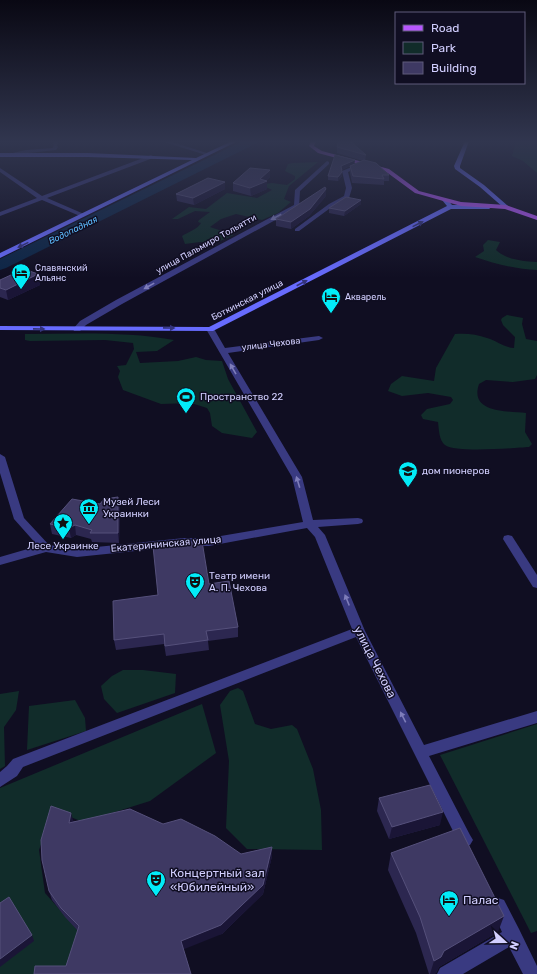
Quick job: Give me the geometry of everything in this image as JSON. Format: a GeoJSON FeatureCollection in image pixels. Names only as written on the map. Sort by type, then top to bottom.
{"type":"FeatureCollection","features":[{"type":"Feature","properties":{"kind":"main road"},"geometry":{"type":"LineString","coordinates":[[0,256],[140,186]]}},
{"type":"Feature","properties":{"kind":"main road"},"geometry":{"type":"LineString","coordinates":[[405,186],[417,194],[448,204],[506,207]]}},
{"type":"Feature","properties":{"kind":"main road"},"geometry":{"type":"LineString","coordinates":[[409,186],[417,192],[448,204],[506,207],[537,219]]}},
{"type":"Feature","properties":{"kind":"main road"},"geometry":{"type":"LineString","coordinates":[[483,186],[506,207]]}},
{"type":"Feature","properties":{"kind":"main road","name":"Боткинская улица"},"geometry":{"type":"LineString","coordinates":[[0,328],[210,329],[448,204]]}},
{"type":"Feature","properties":{"kind":"street"},"geometry":{"type":"LineString","coordinates":[[25,186],[42,198],[82,215]]}},
{"type":"Feature","properties":{"kind":"street"},"geometry":{"type":"LineString","coordinates":[[0,214],[73,186]]}},
{"type":"Feature","properties":{"kind":"street","name":"улица Пальмиро Тольятти"},"geometry":{"type":"LineString","coordinates":[[77,329],[83,323],[119,302],[297,206],[297,191],[301,186]]}},
{"type":"Feature","properties":{"kind":"street"},"geometry":{"type":"LineString","coordinates":[[296,230],[331,205],[347,197],[350,186]]}},
{"type":"Feature","properties":{"kind":"street","name":"улица Чехова"},"geometry":{"type":"LineString","coordinates":[[210,329],[297,477],[309,524],[320,535],[359,631],[473,857]]}},
{"type":"Feature","properties":{"kind":"street","name":"улица Чехова"},"geometry":{"type":"LineString","coordinates":[[223,351],[319,338]]}},
{"type":"Feature","properties":{"kind":"street"},"geometry":{"type":"LineString","coordinates":[[0,457],[19,519],[46,548]]}},
{"type":"Feature","properties":{"kind":"street","name":"Екатерининская улица"},"geometry":{"type":"LineString","coordinates":[[0,561],[46,548],[77,553],[184,542],[209,542],[309,524],[358,521]]}},
{"type":"Feature","properties":{"kind":"street"},"geometry":{"type":"LineString","coordinates":[[508,538],[537,584]]}},
{"type":"Feature","properties":{"kind":"street"},"geometry":{"type":"LineString","coordinates":[[0,780],[12,771],[18,763],[359,631]]}},
{"type":"Feature","properties":{"kind":"street"},"geometry":{"type":"LineString","coordinates":[[421,752],[537,717]]}},
{"type":"Feature","properties":{"kind":"street"},"geometry":{"type":"LineString","coordinates":[[491,892],[532,974]]}},
{"type":"Feature","properties":{"kind":"street"},"geometry":{"type":"LineString","coordinates":[[446,974],[512,935]]}},
{"type":"Feature","properties":{"kind":"green space"},"geometry":{"type":"Polygon","coordinates":[[[265,186],[289,186],[284,199],[291,202],[278,213],[262,220],[236,214],[221,219],[210,227],[234,235],[213,244],[200,242],[185,244],[182,236],[198,227],[201,223],[198,222],[199,220],[210,212],[195,211],[178,219],[172,219],[189,207],[206,209],[227,193],[257,198],[272,190],[265,186]]]}},
{"type":"Feature","properties":{"kind":"green space"},"geometry":{"type":"Polygon","coordinates":[[[488,240],[500,242],[496,250],[505,256],[537,262],[537,270],[506,266],[475,257],[484,251],[483,245],[488,240]]]}},
{"type":"Feature","properties":{"kind":"green space"},"geometry":{"type":"Polygon","coordinates":[[[507,315],[523,318],[522,324],[526,339],[537,341],[537,375],[535,379],[513,382],[486,380],[479,384],[477,393],[479,400],[484,405],[492,409],[526,413],[525,432],[532,444],[529,447],[485,449],[461,449],[445,445],[440,438],[438,422],[423,419],[421,415],[427,409],[450,404],[453,400],[451,397],[428,393],[402,396],[388,391],[391,384],[402,376],[434,381],[436,368],[455,334],[479,336],[514,348],[515,337],[503,325],[501,320],[507,315]]]}},
{"type":"Feature","properties":{"kind":"green space"},"geometry":{"type":"Polygon","coordinates":[[[25,334],[118,334],[174,340],[157,351],[136,352],[140,363],[178,361],[196,357],[206,360],[222,361],[228,379],[257,432],[252,438],[222,433],[212,426],[210,413],[207,408],[191,403],[161,404],[123,390],[118,377],[120,371],[117,366],[126,365],[134,349],[133,343],[105,340],[30,341],[25,340],[25,334]]]}},
{"type":"Feature","properties":{"kind":"green space"},"geometry":{"type":"Polygon","coordinates":[[[123,670],[143,670],[176,674],[175,693],[117,713],[104,699],[101,686],[112,676],[123,670]]]}},
{"type":"Feature","properties":{"kind":"green space"},"geometry":{"type":"Polygon","coordinates":[[[238,688],[243,691],[255,724],[271,729],[292,725],[297,729],[313,769],[321,810],[322,850],[247,849],[226,828],[229,761],[220,705],[230,691],[238,688]]]}},
{"type":"Feature","properties":{"kind":"green space"},"geometry":{"type":"Polygon","coordinates":[[[19,691],[16,710],[4,727],[5,766],[0,769],[0,694],[19,691]]]}},
{"type":"Feature","properties":{"kind":"green space"},"geometry":{"type":"Polygon","coordinates":[[[75,700],[85,718],[86,731],[27,750],[29,706],[75,700]]]}},
{"type":"Feature","properties":{"kind":"green space"},"geometry":{"type":"Polygon","coordinates":[[[202,704],[216,753],[150,801],[83,822],[53,810],[39,850],[45,893],[82,935],[70,974],[0,974],[0,788],[202,704]]]}},
{"type":"Feature","properties":{"kind":"green space"},"geometry":{"type":"Polygon","coordinates":[[[537,724],[537,931],[531,933],[440,755],[537,724]]]}},
{"type":"Feature","properties":{"kind":"building"},"geometry":{"type":"Polygon","coordinates":[[[191,186],[216,186],[193,198],[176,194],[191,186]]]}},
{"type":"Feature","properties":{"kind":"building"},"geometry":{"type":"Polygon","coordinates":[[[325,187],[326,189],[310,209],[291,222],[276,219],[325,187]]]}},
{"type":"Feature","properties":{"kind":"building"},"geometry":{"type":"Polygon","coordinates":[[[346,197],[361,200],[345,211],[329,208],[346,197]]]}},
{"type":"Feature","properties":{"kind":"building"},"geometry":{"type":"Polygon","coordinates":[[[24,269],[38,274],[6,290],[0,288],[0,280],[24,269]]]}},
{"type":"Feature","properties":{"kind":"building"},"geometry":{"type":"Polygon","coordinates":[[[118,497],[118,533],[90,533],[92,530],[75,525],[69,528],[50,524],[72,499],[100,504],[104,499],[118,497]]]}},
{"type":"Feature","properties":{"kind":"building","name":"Театр имени А. П. Чехова"},"geometry":{"type":"Polygon","coordinates":[[[202,541],[209,584],[229,581],[238,627],[206,631],[208,640],[165,646],[164,634],[114,640],[113,601],[158,595],[153,546],[202,541]]]}},
{"type":"Feature","properties":{"kind":"building"},"geometry":{"type":"Polygon","coordinates":[[[430,785],[443,812],[392,827],[379,798],[430,785]]]}},
{"type":"Feature","properties":{"kind":"building","name":"Концертный зал «Юбилейный»"},"geometry":{"type":"Polygon","coordinates":[[[51,806],[71,813],[69,823],[130,809],[163,824],[181,819],[215,836],[241,854],[272,847],[263,885],[221,925],[181,941],[191,974],[34,974],[35,966],[66,966],[79,926],[61,908],[49,891],[42,860],[41,840],[51,806]]]}},
{"type":"Feature","properties":{"kind":"building","name":"Палас"},"geometry":{"type":"Polygon","coordinates":[[[460,828],[504,916],[444,951],[441,957],[434,961],[420,917],[391,853],[460,828]]]}},
{"type":"Feature","properties":{"kind":"building"},"geometry":{"type":"Polygon","coordinates":[[[9,897],[32,935],[0,959],[0,903],[9,897]]]}},
{"type":"Feature","properties":{"kind":"waterway","name":"Водопадная"},"geometry":{"type":"LineString","coordinates":[[0,265],[160,186]]}},
{"type":"Feature","properties":{"kind":"place","name":"Славянский Альянс"},"geometry":{"type":"Point","coordinates":[21,290]}},
{"type":"Feature","properties":{"kind":"place","name":"Акварель"},"geometry":{"type":"Point","coordinates":[331,314]}},
{"type":"Feature","properties":{"kind":"place","name":"Пространство 22"},"geometry":{"type":"Point","coordinates":[186,414]}},
{"type":"Feature","properties":{"kind":"place","name":"дом пионеров"},"geometry":{"type":"Point","coordinates":[408,488]}},
{"type":"Feature","properties":{"kind":"place","name":"Музей Леси Украинки"},"geometry":{"type":"Point","coordinates":[89,525]}},
{"type":"Feature","properties":{"kind":"place","name":"Лесе Украинке"},"geometry":{"type":"Point","coordinates":[63,540]}},
{"type":"Feature","properties":{"kind":"place","name":"Театр имени А. П. Чехова"},"geometry":{"type":"Point","coordinates":[195,599]}},
{"type":"Feature","properties":{"kind":"place","name":"Концертный зал «Юбилейный»"},"geometry":{"type":"Point","coordinates":[156,897]}},
{"type":"Feature","properties":{"kind":"place","name":"Палас"},"geometry":{"type":"Point","coordinates":[449,917]}}]}
